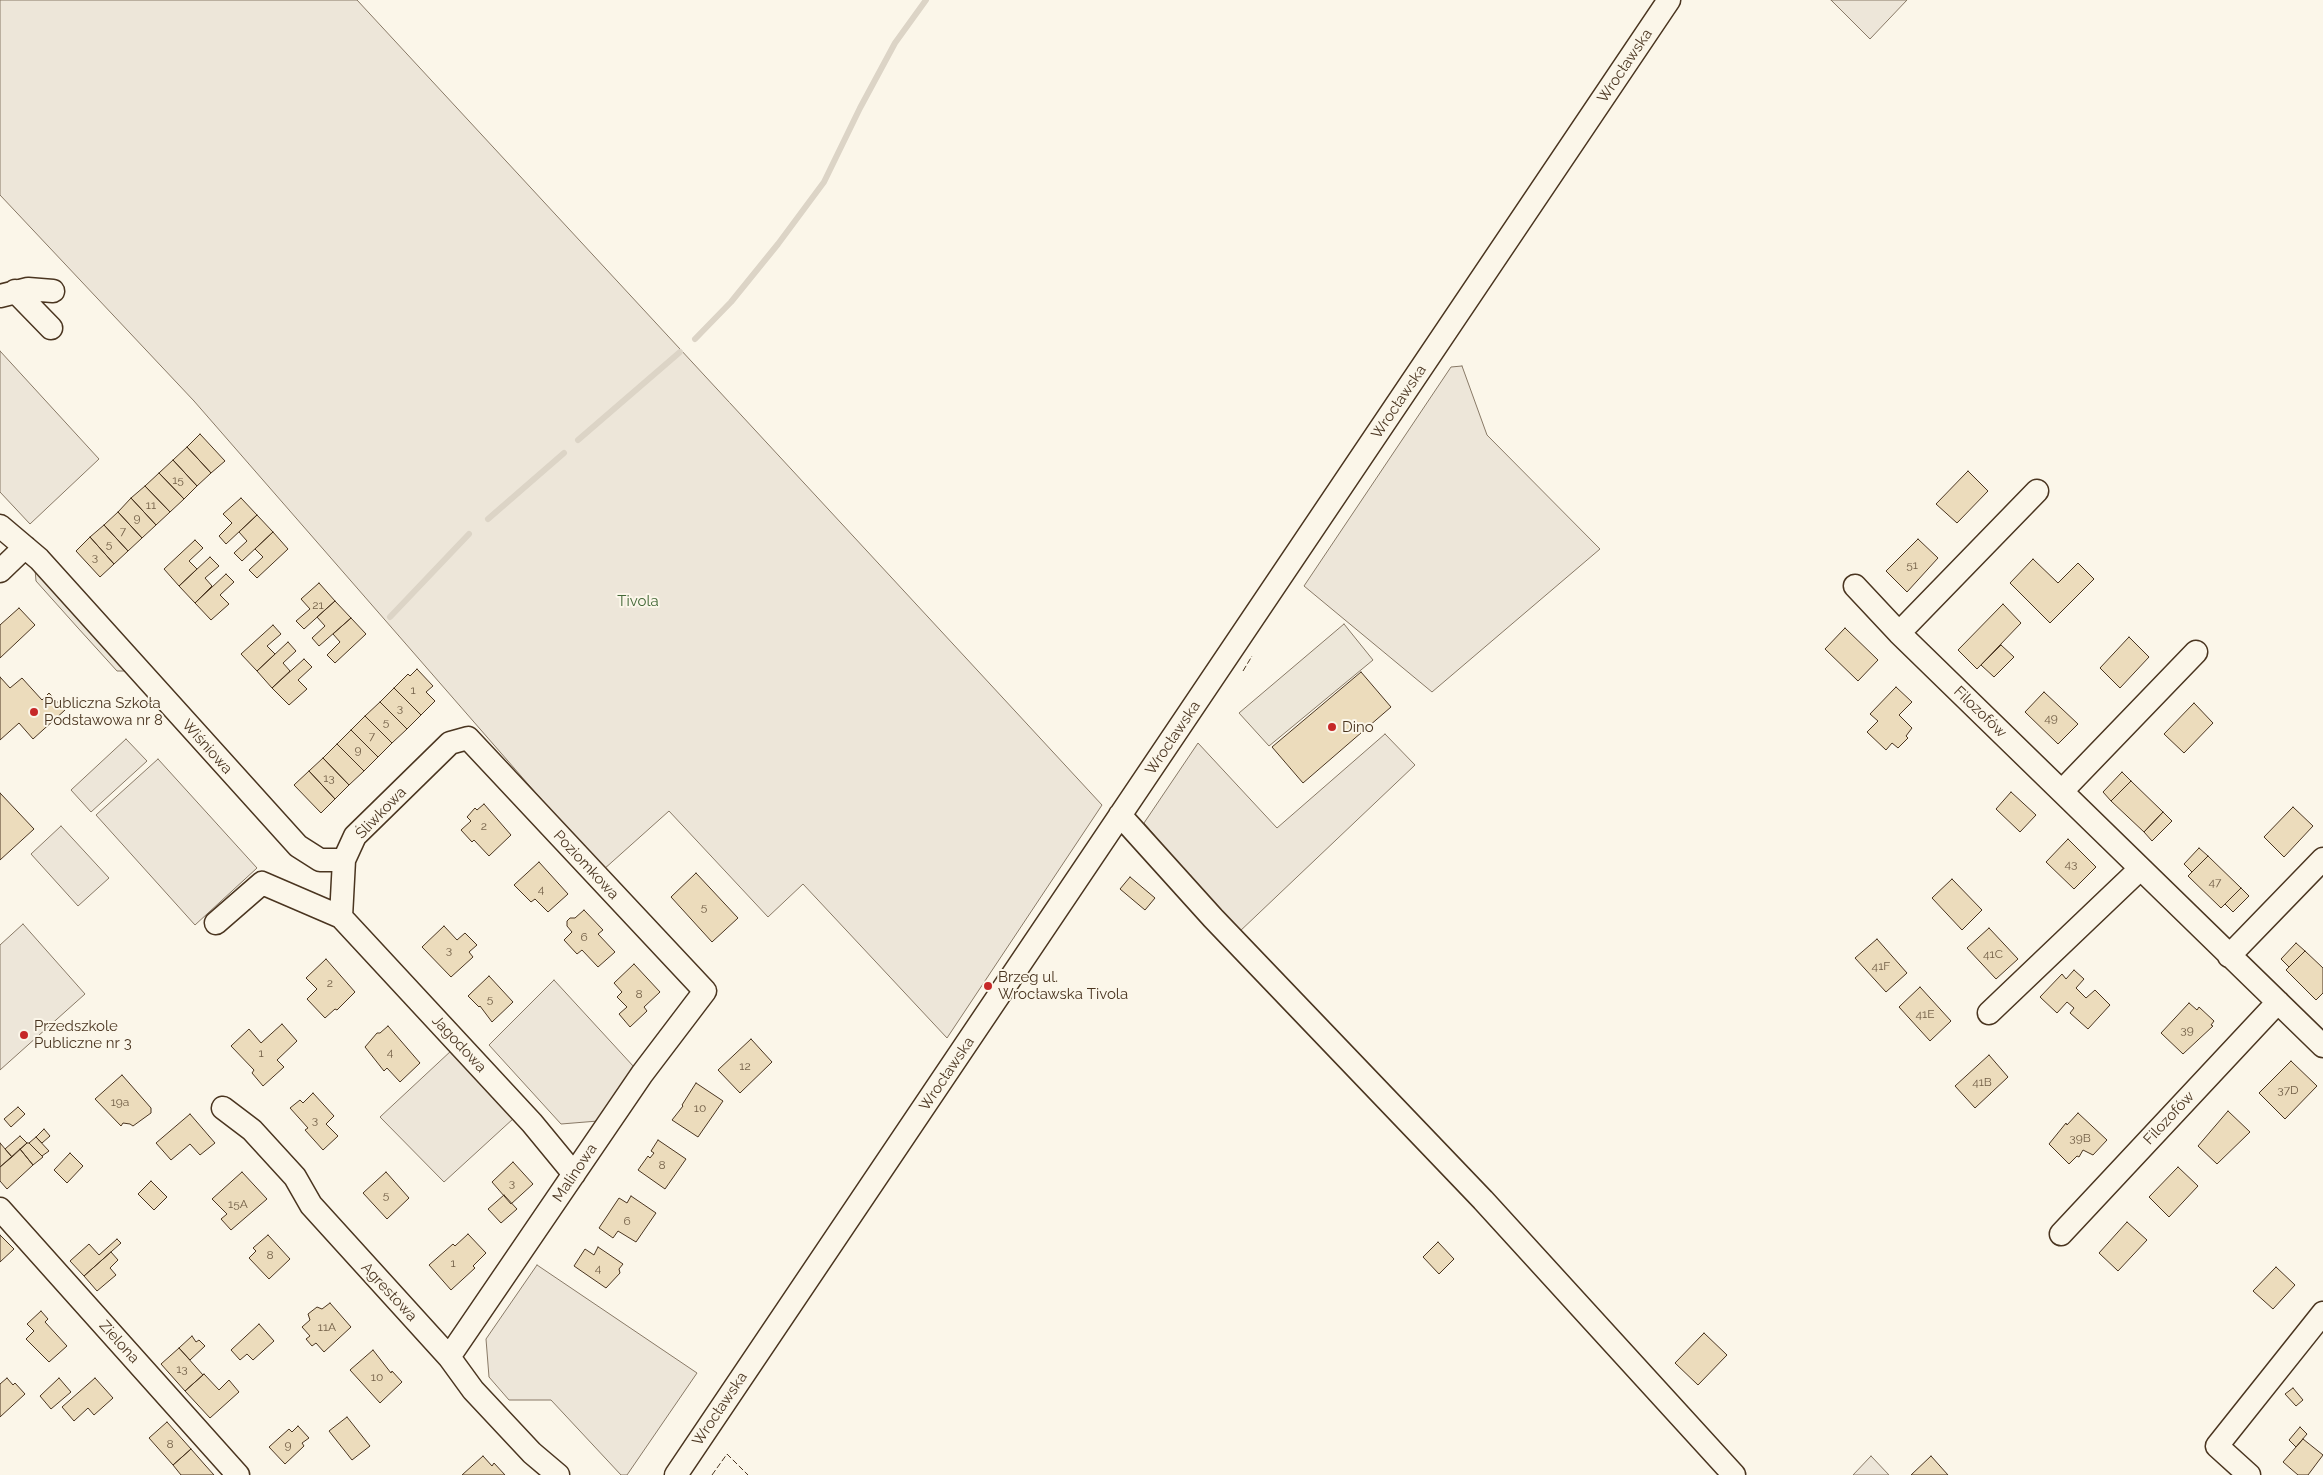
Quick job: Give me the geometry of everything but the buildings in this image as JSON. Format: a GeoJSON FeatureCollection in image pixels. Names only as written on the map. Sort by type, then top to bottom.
{"type":"FeatureCollection","features":[{"type":"Feature","properties":{"kind":"street","name":"Wrocławska"},"geometry":{"type":"LineString","coordinates":[[676,1475],[1669,0]]}},
{"type":"Feature","properties":{"kind":"street"},"geometry":{"type":"LineString","coordinates":[[7,294],[28,289],[53,291]]}},
{"type":"Feature","properties":{"kind":"street"},"geometry":{"type":"LineString","coordinates":[[7,294],[51,328]]}},
{"type":"Feature","properties":{"kind":"street"},"geometry":{"type":"LineString","coordinates":[[1899,633],[2037,492]]}},
{"type":"Feature","properties":{"kind":"street","name":"Wiśniowa"},"geometry":{"type":"LineString","coordinates":[[0,526],[45,566],[298,846],[320,860],[344,860]]}},
{"type":"Feature","properties":{"kind":"street"},"geometry":{"type":"LineString","coordinates":[[0,571],[25,547]]}},
{"type":"Feature","properties":{"kind":"street","name":"Filozofów"},"geometry":{"type":"LineString","coordinates":[[1856,586],[1899,633],[2323,1046]]}},
{"type":"Feature","properties":{"kind":"street"},"geometry":{"type":"LineString","coordinates":[[2062,791],[2196,652]]}},
{"type":"Feature","properties":{"kind":"street","name":"Śliwkowa"},"geometry":{"type":"LineString","coordinates":[[341,917],[344,860],[356,836],[450,743],[468,738]]}},
{"type":"Feature","properties":{"kind":"street","name":"Poziomkowa"},"geometry":{"type":"LineString","coordinates":[[468,738],[705,991]]}},
{"type":"Feature","properties":{"kind":"street"},"geometry":{"type":"LineString","coordinates":[[1120,815],[1213,918],[1483,1200],[1734,1475]]}},
{"type":"Feature","properties":{"kind":"street"},"geometry":{"type":"LineString","coordinates":[[2230,956],[2323,860]]}},
{"type":"Feature","properties":{"kind":"street"},"geometry":{"type":"LineString","coordinates":[[1989,1013],[2140,869]]}},
{"type":"Feature","properties":{"kind":"street"},"geometry":{"type":"LineString","coordinates":[[216,923],[262,883],[341,917]]}},
{"type":"Feature","properties":{"kind":"street","name":"Jagodowa"},"geometry":{"type":"LineString","coordinates":[[341,917],[532,1123],[574,1174]]}},
{"type":"Feature","properties":{"kind":"street","name":"Malinowa"},"geometry":{"type":"LineString","coordinates":[[449,1357],[642,1074],[705,991]]}},
{"type":"Feature","properties":{"kind":"street","name":"Filozofów"},"geometry":{"type":"LineString","coordinates":[[2061,1234],[2278,1002]]}},
{"type":"Feature","properties":{"kind":"street","name":"Agrestowa"},"geometry":{"type":"LineString","coordinates":[[223,1108],[258,1137],[295,1177],[311,1205],[449,1357],[473,1390],[532,1453],[558,1475]]}},
{"type":"Feature","properties":{"kind":"street","name":"Zielona"},"geometry":{"type":"LineString","coordinates":[[0,1209],[238,1475]]}},
{"type":"Feature","properties":{"kind":"street"},"geometry":{"type":"LineString","coordinates":[[2249,1475],[2217,1446],[2323,1313]]}},
{"type":"Feature","properties":{"kind":"green space","name":"Tivola"},"geometry":{"type":"Polygon","coordinates":[[[0,0],[357,0],[1102,805],[947,1038],[803,884],[768,917],[669,811],[603,870],[194,401],[0,195],[0,0]]]}},
{"type":"Feature","properties":{"kind":"green space"},"geometry":{"type":"Polygon","coordinates":[[[1831,0],[1907,0],[1870,39],[1831,0]]]}},
{"type":"Feature","properties":{"kind":"green space"},"geometry":{"type":"Polygon","coordinates":[[[0,351],[99,459],[30,524],[0,492],[0,351]]]}},
{"type":"Feature","properties":{"kind":"green space"},"geometry":{"type":"Polygon","coordinates":[[[1462,366],[1487,435],[1600,549],[1432,692],[1304,586],[1451,367],[1462,366]]]}},
{"type":"Feature","properties":{"kind":"green space"},"geometry":{"type":"Polygon","coordinates":[[[1385,734],[1415,765],[1238,933],[1144,823],[1198,743],[1277,828],[1385,734]]]}},
{"type":"Feature","properties":{"kind":"green space"},"geometry":{"type":"Polygon","coordinates":[[[126,739],[147,761],[91,812],[71,790],[126,739]]]}},
{"type":"Feature","properties":{"kind":"green space"},"geometry":{"type":"Polygon","coordinates":[[[158,759],[257,868],[195,925],[96,815],[158,759]]]}},
{"type":"Feature","properties":{"kind":"green space"},"geometry":{"type":"Polygon","coordinates":[[[61,826],[109,878],[78,906],[31,854],[61,826]]]}},
{"type":"Feature","properties":{"kind":"green space","name":"Przedszkole Publiczne nr 3"},"geometry":{"type":"Polygon","coordinates":[[[23,924],[85,994],[0,1070],[0,945],[23,924]]]}},
{"type":"Feature","properties":{"kind":"green space"},"geometry":{"type":"Polygon","coordinates":[[[554,980],[634,1067],[598,1121],[561,1124],[489,1045],[554,980]]]}},
{"type":"Feature","properties":{"kind":"green space"},"geometry":{"type":"Polygon","coordinates":[[[452,1050],[514,1118],[444,1182],[380,1117],[452,1050]]]}},
{"type":"Feature","properties":{"kind":"green space"},"geometry":{"type":"Polygon","coordinates":[[[537,1265],[697,1373],[627,1475],[621,1475],[551,1400],[509,1400],[489,1377],[486,1339],[537,1265]]]}},
{"type":"Feature","properties":{"kind":"green space"},"geometry":{"type":"Polygon","coordinates":[[[1871,1456],[1889,1475],[1853,1475],[1871,1456]]]}},
{"type":"Feature","properties":{"kind":"shaded area"},"geometry":{"type":"Polygon","coordinates":[[[35,569],[128,671],[117,671],[36,581],[35,569]]]}},
{"type":"Feature","properties":{"kind":"shaded area"},"geometry":{"type":"Polygon","coordinates":[[[1344,624],[1373,660],[1269,746],[1239,713],[1344,624]]]}},
{"type":"Feature","properties":{"kind":"waterway"},"geometry":{"type":"LineString","coordinates":[[695,339],[731,302],[778,244],[824,182],[860,108],[895,43],[926,0]]}},
{"type":"Feature","properties":{"kind":"waterway"},"geometry":{"type":"LineString","coordinates":[[578,440],[680,352]]}},
{"type":"Feature","properties":{"kind":"waterway"},"geometry":{"type":"LineString","coordinates":[[488,519],[564,453]]}},
{"type":"Feature","properties":{"kind":"waterway"},"geometry":{"type":"LineString","coordinates":[[390,617],[469,534]]}},
{"type":"Feature","properties":{"kind":"fence"},"geometry":{"type":"LineString","coordinates":[[1243,671],[1252,656]]}},
{"type":"Feature","properties":{"kind":"fence"},"geometry":{"type":"LineString","coordinates":[[712,1475],[727,1454],[748,1475]]}},
{"type":"Feature","properties":{"kind":"place","name":"Publiczna Szkoła Podstawowa nr 8"},"geometry":{"type":"Point","coordinates":[34,712]}},
{"type":"Feature","properties":{"kind":"place","name":"Dino"},"geometry":{"type":"Point","coordinates":[1332,727]}},
{"type":"Feature","properties":{"kind":"place","name":"Brzeg ul. Wrocławska Tivola"},"geometry":{"type":"Point","coordinates":[988,986]}},
{"type":"Feature","properties":{"kind":"place","name":"Przedszkole Publiczne nr 3"},"geometry":{"type":"Point","coordinates":[24,1035]}}]}
